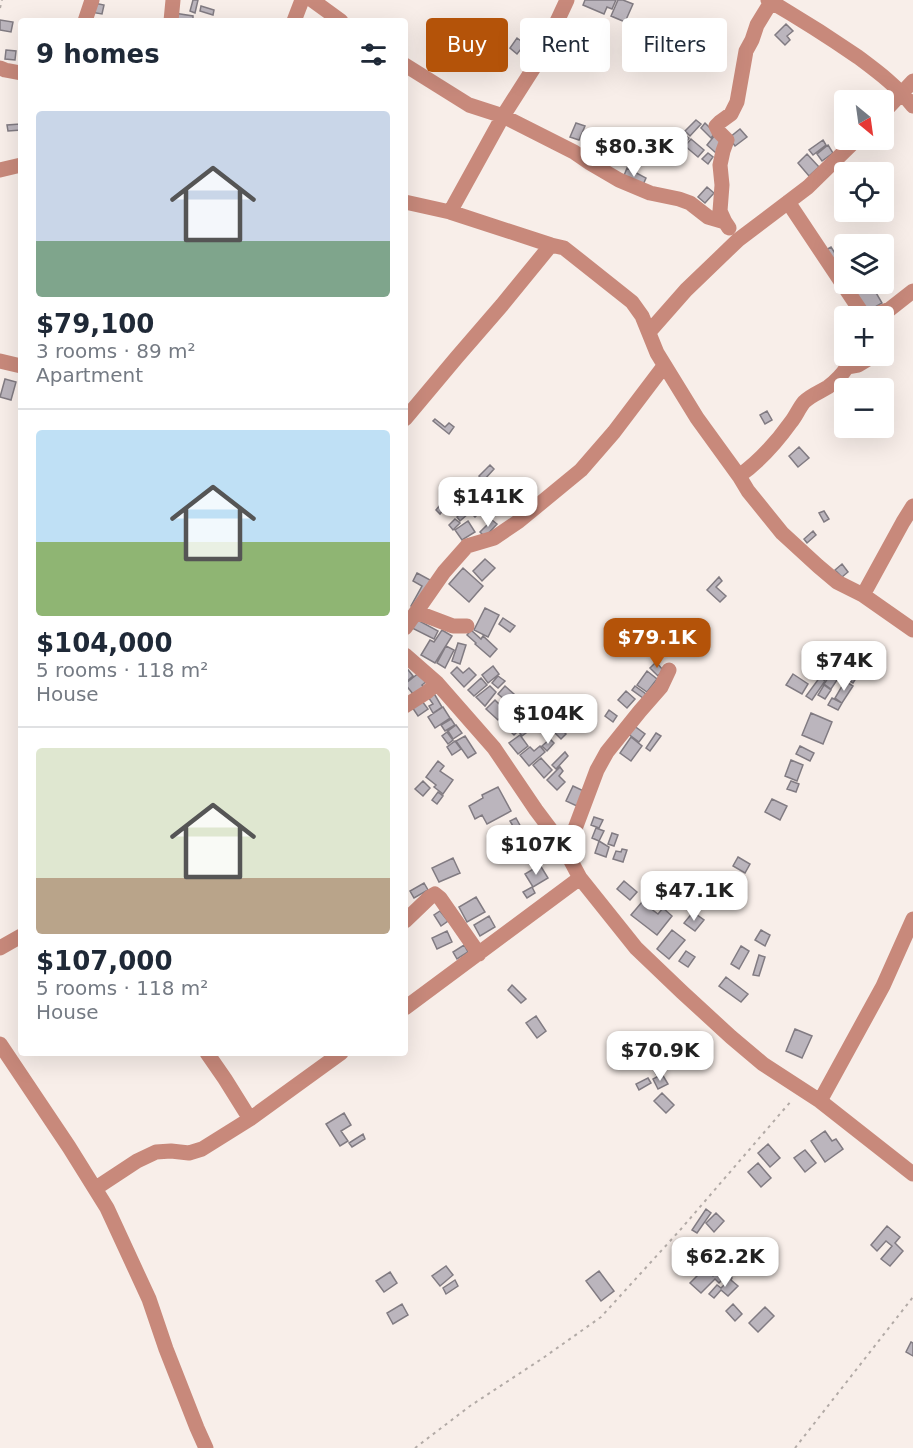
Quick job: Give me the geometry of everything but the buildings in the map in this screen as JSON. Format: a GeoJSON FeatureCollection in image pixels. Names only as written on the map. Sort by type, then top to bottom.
{"type":"FeatureCollection","features":[{"type":"Feature","properties":{"kind":"street"},"geometry":{"type":"LineString","coordinates":[[86,18],[92,0]]}},
{"type":"Feature","properties":{"kind":"street"},"geometry":{"type":"LineString","coordinates":[[171,18],[173,0]]}},
{"type":"Feature","properties":{"kind":"street"},"geometry":{"type":"LineString","coordinates":[[295,18],[302,0]]}},
{"type":"Feature","properties":{"kind":"street"},"geometry":{"type":"LineString","coordinates":[[312,0],[337,18]]}},
{"type":"Feature","properties":{"kind":"street"},"geometry":{"type":"LineString","coordinates":[[450,213],[503,116],[540,58],[567,0]]}},
{"type":"Feature","properties":{"kind":"street"},"geometry":{"type":"LineString","coordinates":[[739,239],[725,222],[720,211],[722,185],[720,165],[727,140],[716,126],[731,114],[737,102],[746,51],[756,25],[770,1],[831,38],[892,83],[908,87]]}},
{"type":"Feature","properties":{"kind":"street"},"geometry":{"type":"LineString","coordinates":[[408,67],[469,105],[503,116],[574,152],[619,180],[650,193],[690,203],[708,217],[725,222]]}},
{"type":"Feature","properties":{"kind":"street"},"geometry":{"type":"LineString","coordinates":[[0,68],[18,72]]}},
{"type":"Feature","properties":{"kind":"street"},"geometry":{"type":"LineString","coordinates":[[908,87],[913,106]]}},
{"type":"Feature","properties":{"kind":"street"},"geometry":{"type":"LineString","coordinates":[[894,102],[908,87]]}},
{"type":"Feature","properties":{"kind":"street"},"geometry":{"type":"LineString","coordinates":[[649,332],[686,290],[739,239],[808,187],[846,150]]}},
{"type":"Feature","properties":{"kind":"street"},"geometry":{"type":"LineString","coordinates":[[0,170],[18,166]]}},
{"type":"Feature","properties":{"kind":"street"},"geometry":{"type":"LineString","coordinates":[[788,202],[857,306]]}},
{"type":"Feature","properties":{"kind":"street"},"geometry":{"type":"LineString","coordinates":[[408,203],[450,213],[564,248],[632,302],[642,316],[664,366],[697,418],[748,491],[782,533],[837,582],[863,596],[913,630]]}},
{"type":"Feature","properties":{"kind":"street"},"geometry":{"type":"LineString","coordinates":[[408,415],[550,245]]}},
{"type":"Feature","properties":{"kind":"street"},"geometry":{"type":"LineString","coordinates":[[894,306],[913,291]]}},
{"type":"Feature","properties":{"kind":"street"},"geometry":{"type":"LineString","coordinates":[[0,361],[18,365]]}},
{"type":"Feature","properties":{"kind":"street"},"geometry":{"type":"LineString","coordinates":[[408,624],[444,572],[467,546],[494,537],[519,521],[581,470],[614,432],[664,366]]}},
{"type":"Feature","properties":{"kind":"street"},"geometry":{"type":"LineString","coordinates":[[739,476],[770,450],[802,404],[840,377],[847,367],[852,366]]}},
{"type":"Feature","properties":{"kind":"street"},"geometry":{"type":"LineString","coordinates":[[863,596],[913,506]]}},
{"type":"Feature","properties":{"kind":"street"},"geometry":{"type":"LineString","coordinates":[[416,612],[453,626],[467,626]]}},
{"type":"Feature","properties":{"kind":"street"},"geometry":{"type":"LineString","coordinates":[[408,658],[437,683],[494,747],[563,846],[580,878],[636,948],[682,993],[763,1064],[820,1101],[913,1174]]}},
{"type":"Feature","properties":{"kind":"street"},"geometry":{"type":"LineString","coordinates":[[563,846],[573,834],[597,770],[608,752],[661,687],[669,670]]}},
{"type":"Feature","properties":{"kind":"street"},"geometry":{"type":"LineString","coordinates":[[408,704],[437,683]]}},
{"type":"Feature","properties":{"kind":"street"},"geometry":{"type":"LineString","coordinates":[[408,1006],[580,878]]}},
{"type":"Feature","properties":{"kind":"street"},"geometry":{"type":"LineString","coordinates":[[408,918],[435,894],[479,954]]}},
{"type":"Feature","properties":{"kind":"street"},"geometry":{"type":"LineString","coordinates":[[820,1101],[883,986],[913,919]]}},
{"type":"Feature","properties":{"kind":"street"},"geometry":{"type":"LineString","coordinates":[[0,948],[18,938]]}},
{"type":"Feature","properties":{"kind":"street"},"geometry":{"type":"LineString","coordinates":[[0,1044],[107,1208],[149,1299],[170,1359],[206,1448]]}},
{"type":"Feature","properties":{"kind":"street"},"geometry":{"type":"LineString","coordinates":[[209,1056],[250,1119]]}},
{"type":"Feature","properties":{"kind":"street"},"geometry":{"type":"LineString","coordinates":[[96,1188],[137,1161],[156,1152],[189,1153],[202,1149],[250,1119],[335,1056]]}},
{"type":"Feature","properties":{"kind":"path"},"geometry":{"type":"LineString","coordinates":[[0,8],[2,0]]}},
{"type":"Feature","properties":{"kind":"path"},"geometry":{"type":"LineString","coordinates":[[415,1448],[470,1406],[601,1317],[681,1229],[801,1089]]}},
{"type":"Feature","properties":{"kind":"path"},"geometry":{"type":"LineString","coordinates":[[795,1448],[913,1297]]}}]}
